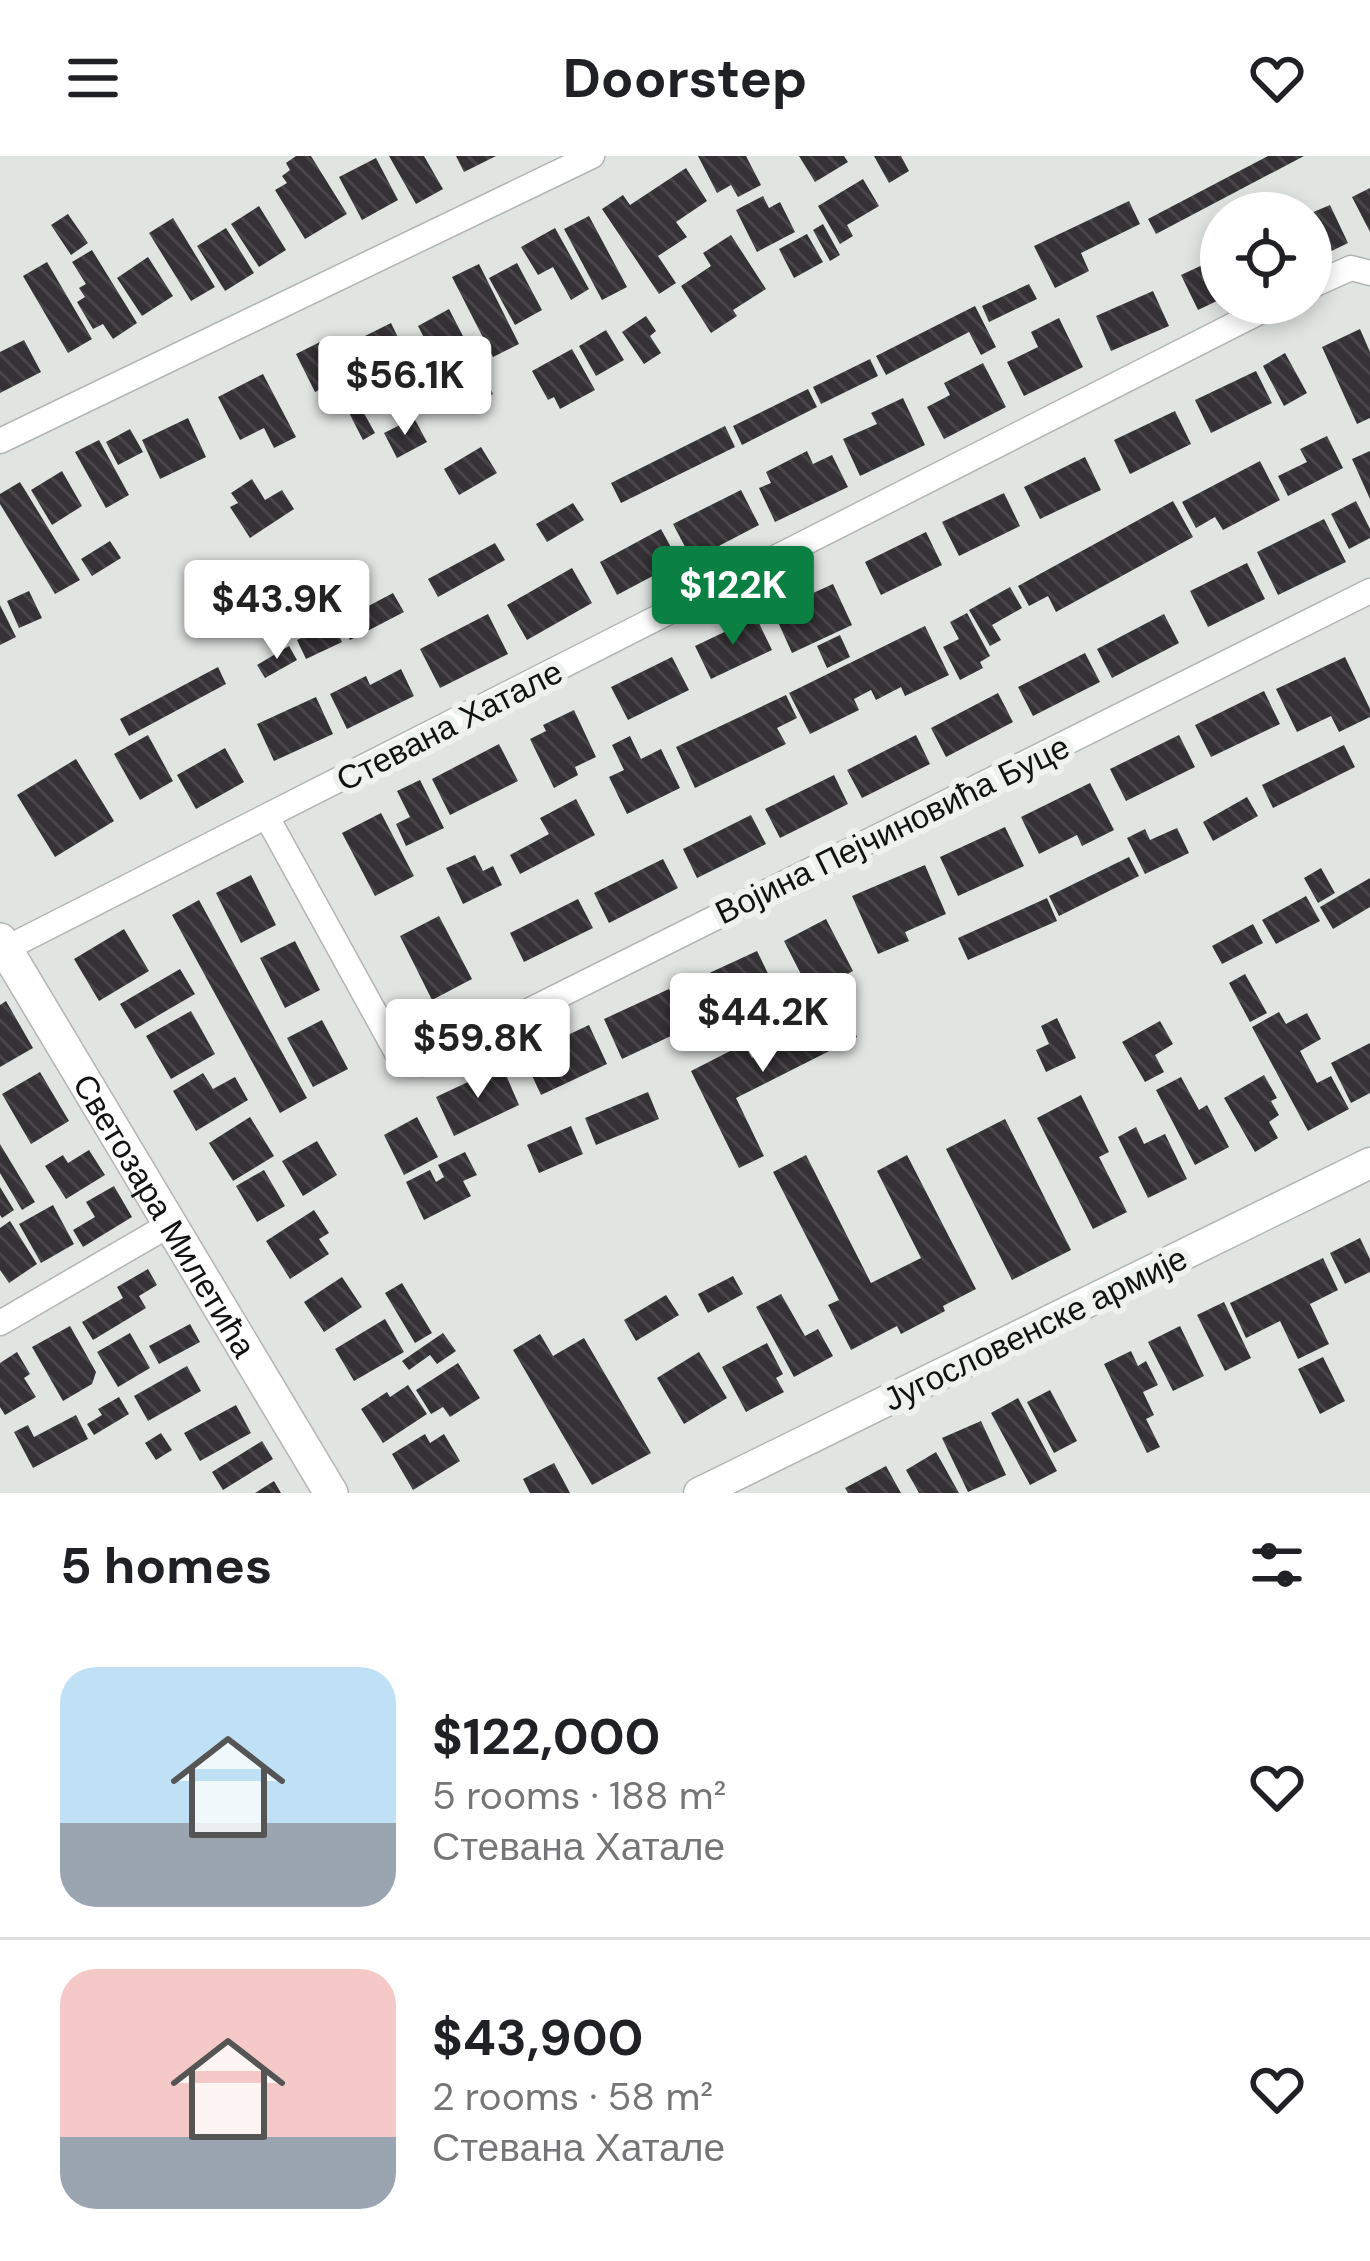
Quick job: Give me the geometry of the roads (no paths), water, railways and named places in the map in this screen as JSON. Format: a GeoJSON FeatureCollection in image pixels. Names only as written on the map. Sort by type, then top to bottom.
{"type":"FeatureCollection","features":[{"type":"Feature","properties":{"kind":"main road","name":"Светозара Милетића"},"geometry":{"type":"LineString","coordinates":[[3,945],[331,1493]]}},
{"type":"Feature","properties":{"kind":"street"},"geometry":{"type":"LineString","coordinates":[[0,441],[576,159]]}},
{"type":"Feature","properties":{"kind":"street"},"geometry":{"type":"LineString","coordinates":[[1332,277],[1352,268],[1370,273]]}},
{"type":"Feature","properties":{"kind":"street","name":"Стевана Хатале"},"geometry":{"type":"LineString","coordinates":[[3,945],[268,819],[1236,324]]}},
{"type":"Feature","properties":{"kind":"street","name":"Војина Пејчиновића Буце"},"geometry":{"type":"LineString","coordinates":[[268,819],[397,1052],[406,1062],[422,1064],[1370,592]]}},
{"type":"Feature","properties":{"kind":"street","name":"Југословенске армије"},"geometry":{"type":"LineString","coordinates":[[699,1493],[1370,1163]]}},
{"type":"Feature","properties":{"kind":"street"},"geometry":{"type":"LineString","coordinates":[[0,1323],[169,1225]]}}]}
